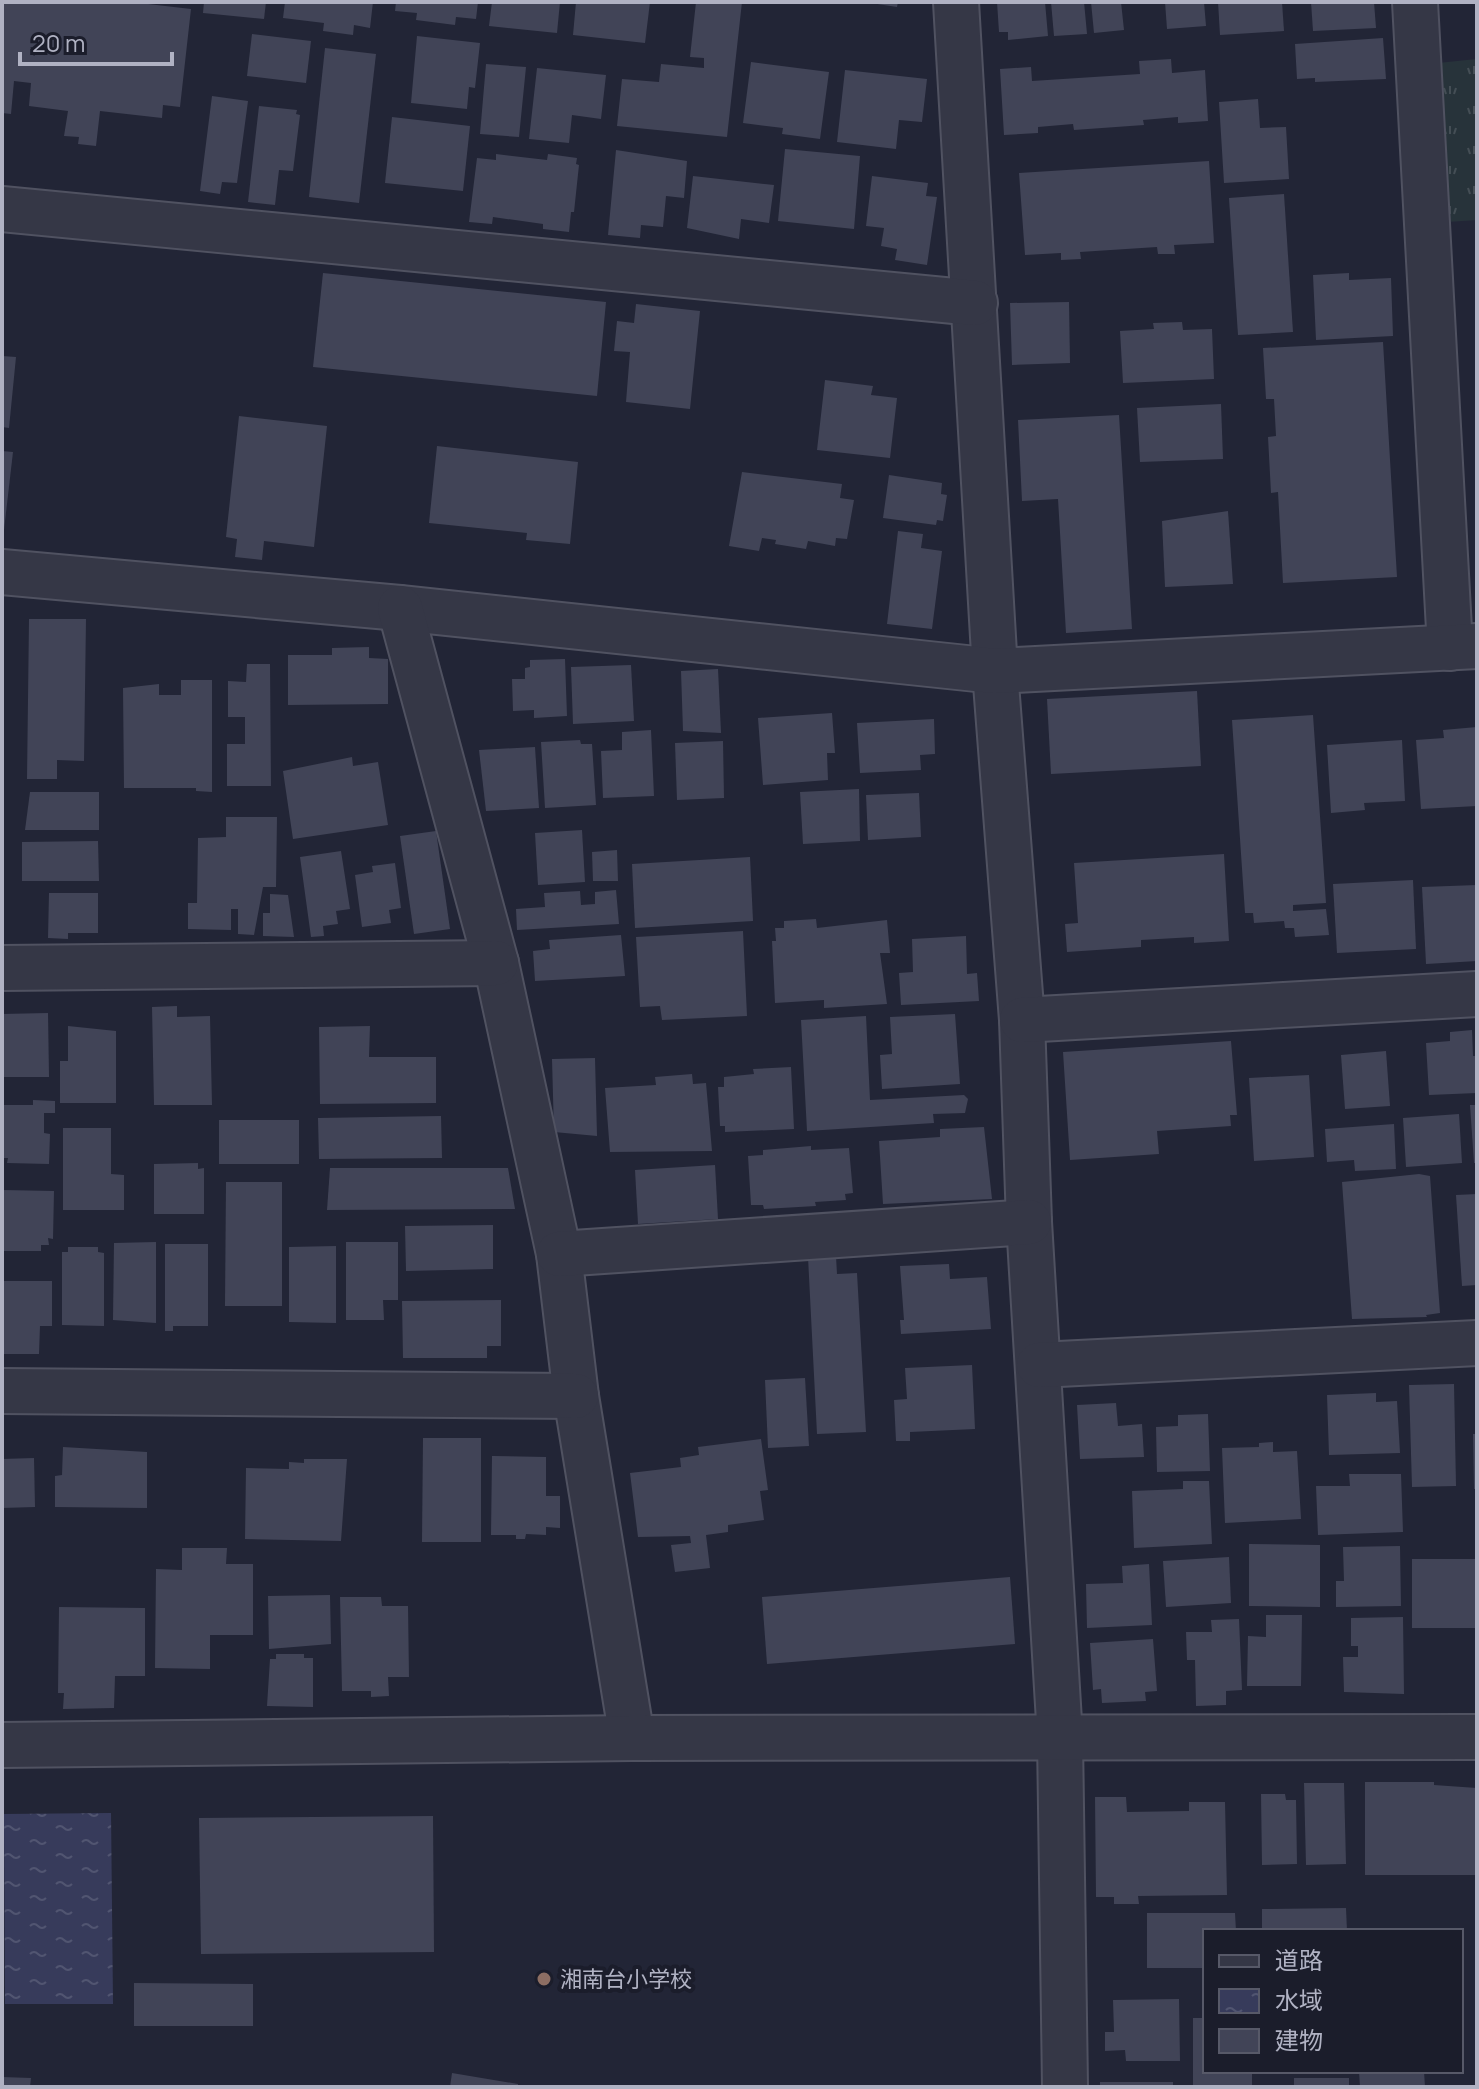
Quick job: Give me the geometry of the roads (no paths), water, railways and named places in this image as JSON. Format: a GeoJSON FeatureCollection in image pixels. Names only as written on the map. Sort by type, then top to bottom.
{"type":"FeatureCollection","features":[{"type":"Feature","properties":{"kind":"street"},"geometry":{"type":"LineString","coordinates":[[956,2],[995,671],[1022,1020],[1029,1222],[1060,1738],[1065,2087]]}},
{"type":"Feature","properties":{"kind":"street"},"geometry":{"type":"LineString","coordinates":[[2,572],[400,608],[995,671],[1464,647],[1415,2]]}},
{"type":"Feature","properties":{"kind":"street"},"geometry":{"type":"LineString","coordinates":[[2,209],[975,303]]}},
{"type":"Feature","properties":{"kind":"street"},"geometry":{"type":"LineString","coordinates":[[400,608],[496,963],[559,1254],[576,1396],[632,1738]]}},
{"type":"Feature","properties":{"kind":"street"},"geometry":{"type":"LineString","coordinates":[[2,968],[496,963]]}},
{"type":"Feature","properties":{"kind":"street"},"geometry":{"type":"LineString","coordinates":[[1022,1020],[1477,994]]}},
{"type":"Feature","properties":{"kind":"street"},"geometry":{"type":"LineString","coordinates":[[559,1254],[1029,1222]]}},
{"type":"Feature","properties":{"kind":"street"},"geometry":{"type":"LineString","coordinates":[[1039,1365],[1477,1343]]}},
{"type":"Feature","properties":{"kind":"street"},"geometry":{"type":"LineString","coordinates":[[2,1391],[576,1396]]}},
{"type":"Feature","properties":{"kind":"street"},"geometry":{"type":"LineString","coordinates":[[2,1745],[632,1738],[1477,1737]]}},
{"type":"Feature","properties":{"kind":"water"},"geometry":{"type":"Polygon","coordinates":[[[111,1813],[113,2004],[5,2004],[4,1814],[111,1813]]]}},
{"type":"Feature","properties":{"kind":"place","name":"湘南台小学校"},"geometry":{"type":"Point","coordinates":[544,1979]}}]}
